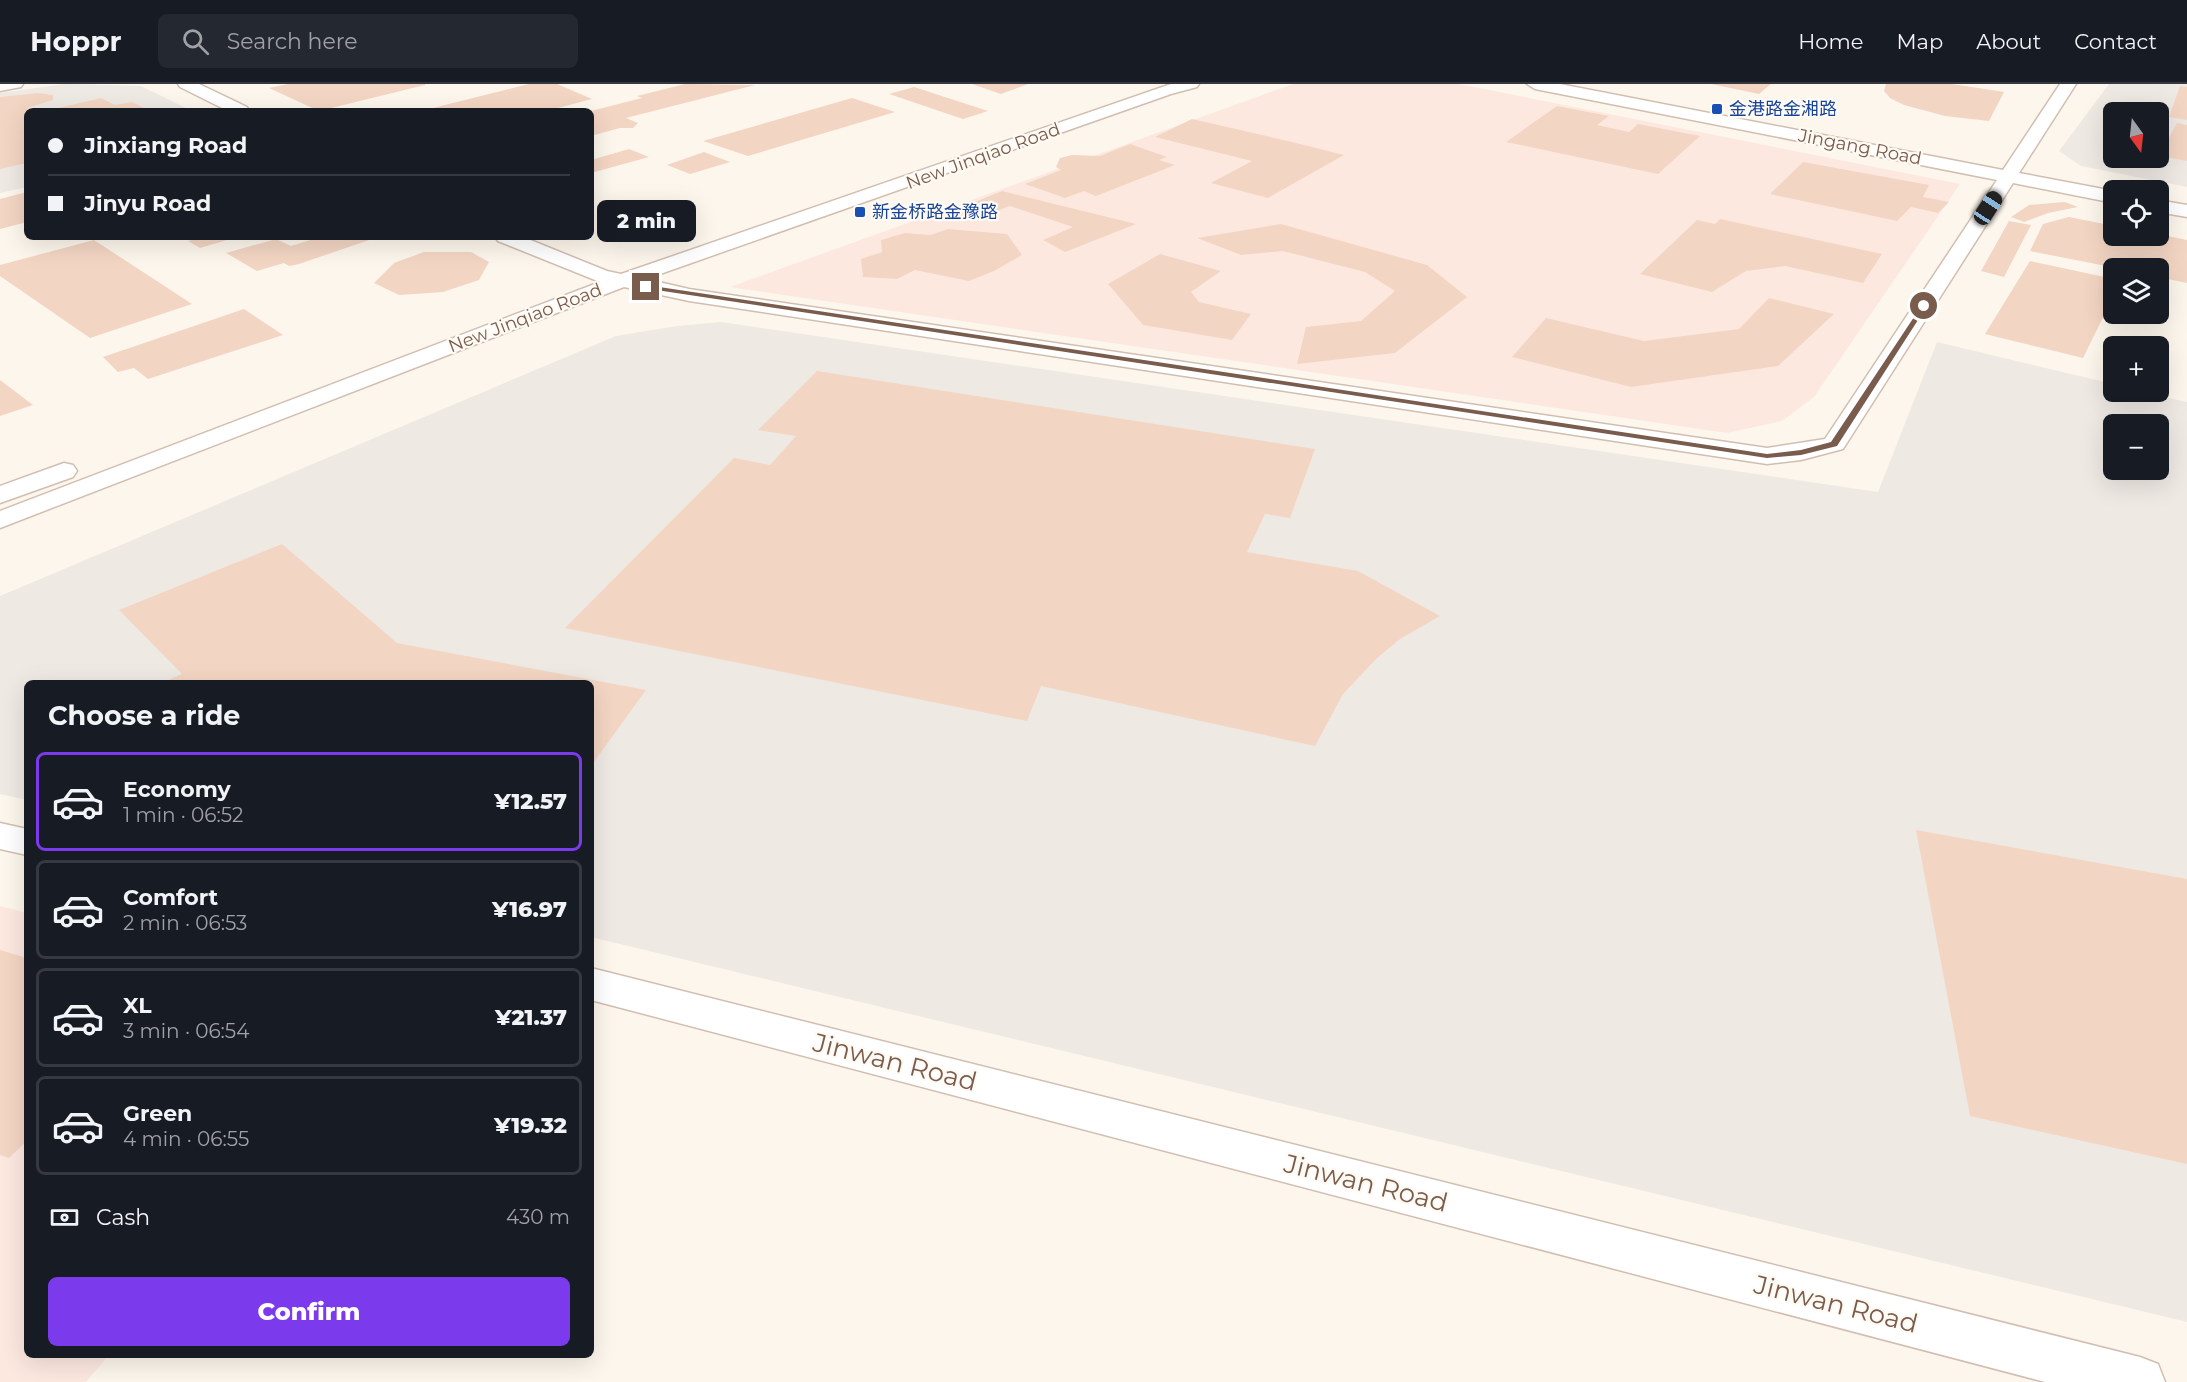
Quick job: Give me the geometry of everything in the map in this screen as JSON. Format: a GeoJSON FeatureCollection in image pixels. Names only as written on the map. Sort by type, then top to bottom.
{"type":"FeatureCollection","features":[{"type":"Feature","properties":{"kind":"street"},"geometry":{"type":"LineString","coordinates":[[0,86],[15,84]]}},
{"type":"Feature","properties":{"kind":"street"},"geometry":{"type":"LineString","coordinates":[[186,84],[235,108]]}},
{"type":"Feature","properties":{"kind":"street","name":"New Jinqiao Road"},"geometry":{"type":"LineString","coordinates":[[0,495],[1160,84]]}},
{"type":"Feature","properties":{"kind":"street","name":"New Jinqiao Road"},"geometry":{"type":"LineString","coordinates":[[0,520],[611,279],[846,204],[1166,90],[1191,84]]}},
{"type":"Feature","properties":{"kind":"street","name":"Jingang Road"},"geometry":{"type":"LineString","coordinates":[[1535,84],[2011,173],[2103,187]]}},
{"type":"Feature","properties":{"kind":"street","name":"Jingang Road"},"geometry":{"type":"LineString","coordinates":[[1570,84],[2011,173],[2103,194]]}},
{"type":"Feature","properties":{"kind":"street"},"geometry":{"type":"LineString","coordinates":[[513,240],[611,279],[689,295],[1767,456],[1801,452],[1834,444],[2068,84]]}},
{"type":"Feature","properties":{"kind":"street"},"geometry":{"type":"LineString","coordinates":[[2169,199],[2187,203]]}},
{"type":"Feature","properties":{"kind":"street"},"geometry":{"type":"LineString","coordinates":[[2169,208],[2187,211]]}},
{"type":"Feature","properties":{"kind":"street"},"geometry":{"type":"LineString","coordinates":[[0,836],[24,841]]}},
{"type":"Feature","properties":{"kind":"street","name":"Jinwan Road"},"geometry":{"type":"LineString","coordinates":[[594,985],[2140,1382]]}},
{"type":"Feature","properties":{"kind":"shaded area"},"geometry":{"type":"Polygon","coordinates":[[[65,84],[141,86],[186,108],[24,108],[24,188],[0,193],[0,93],[65,84]]]}},
{"type":"Feature","properties":{"kind":"shaded area"},"geometry":{"type":"Polygon","coordinates":[[[1293,84],[1459,84],[1960,184],[1814,397],[1782,421],[1727,433],[730,287],[1293,84]]]}},
{"type":"Feature","properties":{"kind":"shaded area"},"geometry":{"type":"Polygon","coordinates":[[[2109,84],[2187,84],[2187,187],[2169,183],[2169,180],[2152,180],[2081,166],[2059,151],[2109,84]]]}},
{"type":"Feature","properties":{"kind":"shaded area"},"geometry":{"type":"Polygon","coordinates":[[[721,322],[1878,492],[1937,342],[2103,382],[2103,402],[2169,402],[2169,398],[2187,402],[2187,1322],[594,938],[594,680],[24,680],[24,799],[0,794],[0,596],[616,336],[677,326],[721,322]]]}},
{"type":"Feature","properties":{"kind":"shaded area"},"geometry":{"type":"Polygon","coordinates":[[[0,906],[24,912],[24,1358],[106,1358],[86,1382],[0,1382],[0,906]]]}},
{"type":"Feature","properties":{"kind":"building"},"geometry":{"type":"Polygon","coordinates":[[[288,84],[425,84],[331,108],[312,108],[269,88],[288,84]]]}},
{"type":"Feature","properties":{"kind":"building"},"geometry":{"type":"Polygon","coordinates":[[[529,84],[557,84],[592,99],[558,108],[433,108],[529,84]]]}},
{"type":"Feature","properties":{"kind":"building"},"geometry":{"type":"Polygon","coordinates":[[[685,84],[755,85],[626,118],[638,123],[633,128],[620,128],[594,135],[594,110],[642,98],[637,96],[685,84]]]}},
{"type":"Feature","properties":{"kind":"building"},"geometry":{"type":"Polygon","coordinates":[[[972,84],[1028,84],[1001,94],[972,84]]]}},
{"type":"Feature","properties":{"kind":"building"},"geometry":{"type":"Polygon","coordinates":[[[1711,84],[1771,84],[1759,94],[1711,84]]]}},
{"type":"Feature","properties":{"kind":"building"},"geometry":{"type":"Polygon","coordinates":[[[1886,84],[1952,84],[2004,92],[1989,121],[1945,116],[1904,105],[1890,98],[1884,91],[1886,84]]]}},
{"type":"Feature","properties":{"kind":"building"},"geometry":{"type":"Polygon","coordinates":[[[2180,86],[2187,87],[2187,120],[2169,117],[2180,86]]]}},
{"type":"Feature","properties":{"kind":"building"},"geometry":{"type":"Polygon","coordinates":[[[914,87],[988,111],[963,119],[889,94],[914,87]]]}},
{"type":"Feature","properties":{"kind":"building"},"geometry":{"type":"Polygon","coordinates":[[[38,93],[53,95],[53,100],[24,108],[24,164],[0,169],[0,97],[38,93]]]}},
{"type":"Feature","properties":{"kind":"building"},"geometry":{"type":"Polygon","coordinates":[[[101,98],[115,105],[132,102],[144,108],[59,108],[101,98]]]}},
{"type":"Feature","properties":{"kind":"building"},"geometry":{"type":"Polygon","coordinates":[[[852,98],[895,112],[748,156],[703,141],[852,98]]]}},
{"type":"Feature","properties":{"kind":"building"},"geometry":{"type":"Polygon","coordinates":[[[1557,106],[1609,116],[1597,125],[1629,132],[1638,124],[1700,136],[1658,174],[1506,142],[1557,106]]]}},
{"type":"Feature","properties":{"kind":"building"},"geometry":{"type":"Polygon","coordinates":[[[1192,119],[1344,155],[1268,198],[1211,183],[1252,161],[1155,137],[1192,119]]]}},
{"type":"Feature","properties":{"kind":"building"},"geometry":{"type":"Polygon","coordinates":[[[2177,123],[2187,125],[2187,161],[2169,158],[2169,138],[2177,123]]]}},
{"type":"Feature","properties":{"kind":"building"},"geometry":{"type":"Polygon","coordinates":[[[1130,144],[1167,157],[1159,160],[1175,165],[1096,196],[1084,191],[1065,198],[1025,184],[1061,170],[1056,167],[1060,158],[1072,155],[1100,156],[1130,144]]]}},
{"type":"Feature","properties":{"kind":"building"},"geometry":{"type":"Polygon","coordinates":[[[629,149],[649,157],[594,172],[594,159],[629,149]]]}},
{"type":"Feature","properties":{"kind":"building"},"geometry":{"type":"Polygon","coordinates":[[[704,152],[730,162],[690,174],[667,165],[704,152]]]}},
{"type":"Feature","properties":{"kind":"building"},"geometry":{"type":"Polygon","coordinates":[[[1803,162],[1929,185],[1923,197],[1949,202],[1938,213],[1911,207],[1897,221],[1770,194],[1803,162]]]}},
{"type":"Feature","properties":{"kind":"building"},"geometry":{"type":"Polygon","coordinates":[[[1002,191],[1136,224],[1065,252],[1043,240],[1073,227],[1010,206],[980,217],[943,215],[1002,191]]]}},
{"type":"Feature","properties":{"kind":"building"},"geometry":{"type":"Polygon","coordinates":[[[24,193],[24,223],[0,229],[0,199],[24,193]]]}},
{"type":"Feature","properties":{"kind":"building"},"geometry":{"type":"Polygon","coordinates":[[[2065,202],[2078,207],[2048,213],[2024,222],[2011,217],[2029,205],[2065,202]]]}},
{"type":"Feature","properties":{"kind":"building"},"geometry":{"type":"Polygon","coordinates":[[[2069,217],[2103,224],[2103,246],[2169,246],[2169,236],[2187,240],[2187,283],[2169,279],[2169,258],[2103,258],[2103,265],[2030,251],[2043,224],[2069,217]]]}},
{"type":"Feature","properties":{"kind":"building"},"geometry":{"type":"Polygon","coordinates":[[[1720,219],[1882,254],[1863,283],[1785,266],[1746,271],[1712,292],[1640,274],[1697,220],[1715,224],[1720,219]]]}},
{"type":"Feature","properties":{"kind":"building"},"geometry":{"type":"Polygon","coordinates":[[[2009,221],[2031,225],[2004,277],[1981,271],[2009,221]]]}},
{"type":"Feature","properties":{"kind":"building"},"geometry":{"type":"Polygon","coordinates":[[[1281,224],[1427,265],[1467,297],[1395,353],[1297,364],[1306,327],[1361,321],[1395,291],[1365,272],[1283,251],[1241,255],[1197,238],[1281,224]]]}},
{"type":"Feature","properties":{"kind":"building"},"geometry":{"type":"Polygon","coordinates":[[[948,229],[1007,234],[1022,255],[994,271],[969,281],[915,270],[897,279],[863,277],[861,259],[882,252],[881,240],[905,233],[930,235],[948,229]]]}},
{"type":"Feature","properties":{"kind":"building"},"geometry":{"type":"Polygon","coordinates":[[[94,240],[192,304],[90,338],[0,276],[0,265],[94,240]]]}},
{"type":"Feature","properties":{"kind":"building"},"geometry":{"type":"Polygon","coordinates":[[[191,240],[227,240],[200,248],[188,241],[191,240]]]}},
{"type":"Feature","properties":{"kind":"building"},"geometry":{"type":"Polygon","coordinates":[[[272,240],[291,246],[310,240],[369,240],[299,264],[289,266],[284,263],[257,271],[226,253],[272,240]]]}},
{"type":"Feature","properties":{"kind":"building"},"geometry":{"type":"Polygon","coordinates":[[[424,252],[471,252],[489,262],[479,280],[443,292],[399,295],[374,283],[394,263],[424,252]]]}},
{"type":"Feature","properties":{"kind":"building"},"geometry":{"type":"Polygon","coordinates":[[[1160,254],[1221,271],[1191,292],[1199,302],[1251,314],[1232,340],[1143,325],[1108,284],[1160,254]]]}},
{"type":"Feature","properties":{"kind":"building"},"geometry":{"type":"Polygon","coordinates":[[[2030,261],[2103,277],[2103,317],[2083,358],[1985,334],[2030,261]]]}},
{"type":"Feature","properties":{"kind":"building"},"geometry":{"type":"Polygon","coordinates":[[[1769,298],[1834,314],[1778,366],[1631,387],[1512,357],[1546,318],[1644,341],[1739,329],[1769,298]]]}},
{"type":"Feature","properties":{"kind":"building"},"geometry":{"type":"Polygon","coordinates":[[[244,309],[283,335],[148,379],[134,368],[118,372],[103,357],[244,309]]]}},
{"type":"Feature","properties":{"kind":"building"},"geometry":{"type":"Polygon","coordinates":[[[817,371],[1315,449],[1290,518],[1265,514],[1247,552],[1358,571],[1440,616],[1400,639],[1376,659],[1343,694],[1315,746],[1041,686],[1027,721],[565,628],[734,458],[770,465],[796,436],[758,430],[817,371]]]}},
{"type":"Feature","properties":{"kind":"building"},"geometry":{"type":"Polygon","coordinates":[[[0,380],[33,405],[0,416],[0,380]]]}},
{"type":"Feature","properties":{"kind":"building"},"geometry":{"type":"Polygon","coordinates":[[[282,544],[397,643],[593,680],[168,680],[182,674],[119,610],[282,544]]]}},
{"type":"Feature","properties":{"kind":"building"},"geometry":{"type":"Polygon","coordinates":[[[594,680],[646,690],[594,762],[594,680]]]}},
{"type":"Feature","properties":{"kind":"building"},"geometry":{"type":"Polygon","coordinates":[[[1916,830],[2187,879],[2187,1164],[1970,1116],[1916,830]]]}},
{"type":"Feature","properties":{"kind":"building"},"geometry":{"type":"Polygon","coordinates":[[[0,950],[24,957],[24,1144],[9,1158],[0,1155],[0,950]]]}},
{"type":"Feature","properties":{"kind":"place","name":"金港路金湘路"},"geometry":{"type":"Point","coordinates":[1717,109]}},
{"type":"Feature","properties":{"kind":"place","name":"新金桥路金豫路"},"geometry":{"type":"Point","coordinates":[860,212]}},
{"type":"Feature","properties":{"kind":"route"},"geometry":{"type":"LineString","coordinates":[[646,287],[1767,456],[1801,452],[1834,444],[1924,306]]}}]}
